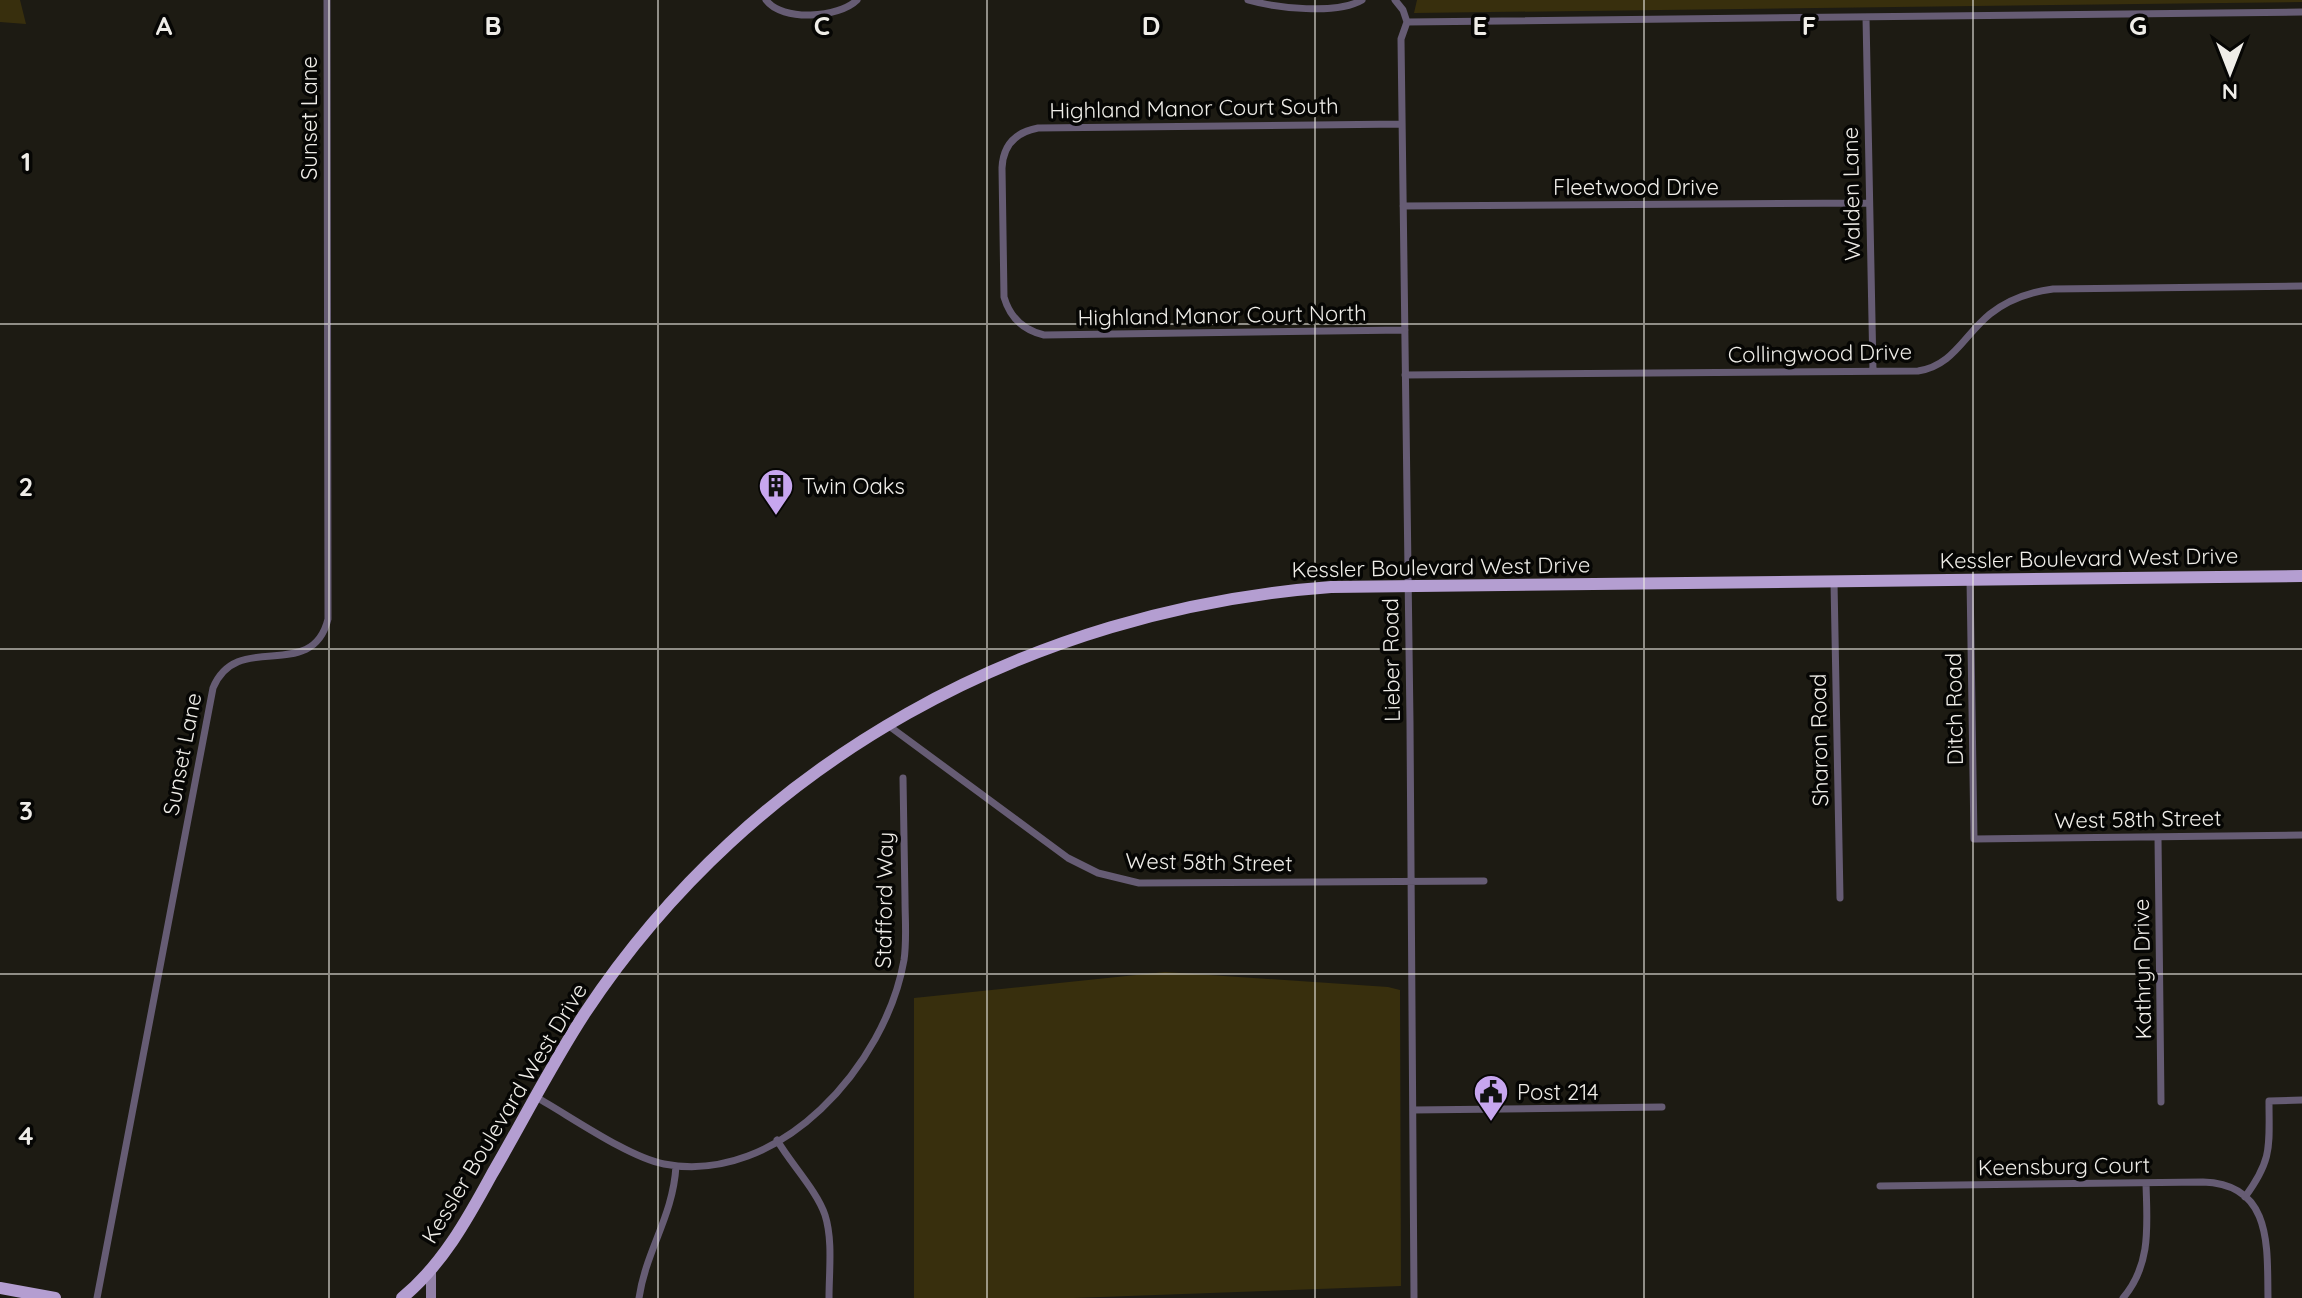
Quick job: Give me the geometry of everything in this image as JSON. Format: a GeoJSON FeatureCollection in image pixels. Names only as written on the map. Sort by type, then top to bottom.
{"type":"FeatureCollection","features":[{"type":"Feature","properties":{"kind":"main road","name":"Kessler Boulevard West Drive"},"geometry":{"type":"LineString","coordinates":[[402,1298],[431,1270],[467,1219],[569,1038],[603,987],[646,931],[688,884],[744,830],[792,790],[887,724],[958,685],[1026,655],[1137,618],[1252,595],[1331,587],[2302,576]]}},
{"type":"Feature","properties":{"kind":"main road"},"geometry":{"type":"LineString","coordinates":[[0,1288],[55,1298]]}},
{"type":"Feature","properties":{"kind":"street","name":"Sunset Lane"},"geometry":{"type":"LineString","coordinates":[[97,1298],[213,688],[224,670],[242,658],[291,655],[311,648],[324,632],[328,619],[327,0]]}},
{"type":"Feature","properties":{"kind":"street"},"geometry":{"type":"LineString","coordinates":[[766,0],[776,10],[796,15],[838,11],[857,0]]}},
{"type":"Feature","properties":{"kind":"street"},"geometry":{"type":"LineString","coordinates":[[1248,0],[1341,8],[1362,0]]}},
{"type":"Feature","properties":{"kind":"street"},"geometry":{"type":"LineString","coordinates":[[1395,0],[1407,22],[2302,12]]}},
{"type":"Feature","properties":{"kind":"street","name":"Walden Lane"},"geometry":{"type":"LineString","coordinates":[[1866,17],[1873,371]]}},
{"type":"Feature","properties":{"kind":"street","name":"Lieber Road"},"geometry":{"type":"LineString","coordinates":[[1407,22],[1401,39],[1414,1298]]}},
{"type":"Feature","properties":{"kind":"street","name":"Highland Manor Court South"},"geometry":{"type":"LineString","coordinates":[[1040,335],[1015,320],[1004,297],[1002,160],[1006,148],[1017,135],[1038,128],[1402,124]]}},
{"type":"Feature","properties":{"kind":"street","name":"Fleetwood Drive"},"geometry":{"type":"LineString","coordinates":[[1403,206],[1869,203]]}},
{"type":"Feature","properties":{"kind":"street","name":"Collingwood Drive"},"geometry":{"type":"LineString","coordinates":[[1405,375],[1918,371],[1934,367],[1952,356],[1993,312],[2014,299],[2037,291],[2302,286]]}},
{"type":"Feature","properties":{"kind":"street","name":"Highland Manor Court North"},"geometry":{"type":"LineString","coordinates":[[1040,335],[1405,330]]}},
{"type":"Feature","properties":{"kind":"street","name":"Ditch Road"},"geometry":{"type":"LineString","coordinates":[[1970,579],[1974,839]]}},
{"type":"Feature","properties":{"kind":"street","name":"Sharon Road"},"geometry":{"type":"LineString","coordinates":[[1834,582],[1840,898]]}},
{"type":"Feature","properties":{"kind":"street","name":"West 58th Street"},"geometry":{"type":"LineString","coordinates":[[887,724],[1068,858],[1106,876],[1139,883],[1484,881]]}},
{"type":"Feature","properties":{"kind":"street","name":"Stafford Way"},"geometry":{"type":"LineString","coordinates":[[536,1097],[642,1158],[676,1166],[703,1166],[737,1159],[777,1140],[812,1116],[848,1081],[873,1045],[894,1001],[905,949],[903,778]]}},
{"type":"Feature","properties":{"kind":"street","name":"West 58th Street"},"geometry":{"type":"LineString","coordinates":[[1974,839],[2302,835]]}},
{"type":"Feature","properties":{"kind":"street","name":"Kathryn Drive"},"geometry":{"type":"LineString","coordinates":[[2158,837],[2161,1102]]}},
{"type":"Feature","properties":{"kind":"street"},"geometry":{"type":"LineString","coordinates":[[2268,1298],[2265,1227],[2258,1212],[2245,1197],[2267,1161],[2269,1101],[2302,1100]]}},
{"type":"Feature","properties":{"kind":"street"},"geometry":{"type":"LineString","coordinates":[[1413,1110],[1662,1107]]}},
{"type":"Feature","properties":{"kind":"street"},"geometry":{"type":"LineString","coordinates":[[777,1140],[815,1195],[826,1219],[829,1298]]}},
{"type":"Feature","properties":{"kind":"street"},"geometry":{"type":"LineString","coordinates":[[639,1298],[646,1270],[669,1212],[676,1166]]}},
{"type":"Feature","properties":{"kind":"street","name":"Keensburg Court"},"geometry":{"type":"LineString","coordinates":[[1880,1186],[2209,1182],[2226,1186],[2245,1197]]}},
{"type":"Feature","properties":{"kind":"street"},"geometry":{"type":"LineString","coordinates":[[2123,1298],[2138,1275],[2146,1252],[2146,1183]]}},
{"type":"Feature","properties":{"kind":"street"},"geometry":{"type":"LineString","coordinates":[[431,1270],[431,1298]]}},
{"type":"Feature","properties":{"kind":"shaded area"},"geometry":{"type":"Polygon","coordinates":[[[0,0],[20,0],[26,24],[0,22],[0,0]]]}},
{"type":"Feature","properties":{"kind":"shaded area"},"geometry":{"type":"Polygon","coordinates":[[[1417,0],[2302,0],[2302,2],[1414,13],[1417,0]]]}},
{"type":"Feature","properties":{"kind":"shaded area"},"geometry":{"type":"Polygon","coordinates":[[[1165,972],[1400,990],[1401,1286],[1074,1298],[914,1298],[914,998],[1165,972]]]}},
{"type":"Feature","properties":{"kind":"place","name":"Twin Oaks"},"geometry":{"type":"Point","coordinates":[776,517]}},
{"type":"Feature","properties":{"kind":"place","name":"Post 214"},"geometry":{"type":"Point","coordinates":[1491,1123]}}]}
